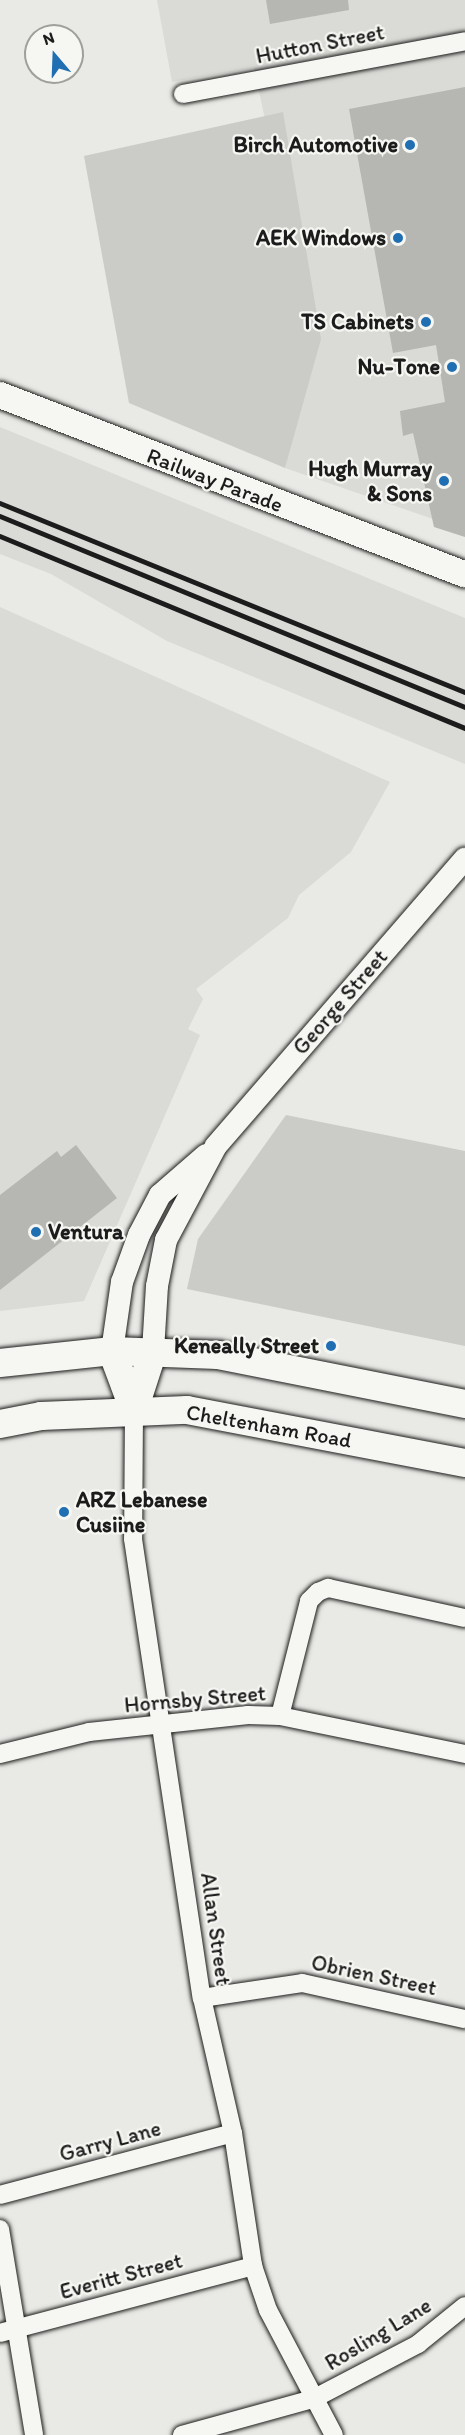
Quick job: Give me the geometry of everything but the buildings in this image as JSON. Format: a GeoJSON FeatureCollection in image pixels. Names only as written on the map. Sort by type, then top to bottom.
{"type":"FeatureCollection","features":[{"type":"Feature","properties":{"kind":"main road","name":"Railway Parade"},"geometry":{"type":"LineString","coordinates":[[0,395],[465,574]]}},
{"type":"Feature","properties":{"kind":"main road"},"geometry":{"type":"LineString","coordinates":[[112,1351],[134,1410]]}},
{"type":"Feature","properties":{"kind":"main road"},"geometry":{"type":"LineString","coordinates":[[0,1363],[112,1351],[153,1351],[260,1360],[465,1404]]}},
{"type":"Feature","properties":{"kind":"main road"},"geometry":{"type":"LineString","coordinates":[[134,1410],[153,1351]]}},
{"type":"Feature","properties":{"kind":"main road","name":"Cheltenham Road"},"geometry":{"type":"LineString","coordinates":[[0,1424],[134,1410],[188,1410],[465,1463]]}},
{"type":"Feature","properties":{"kind":"street","name":"Hutton Street"},"geometry":{"type":"LineString","coordinates":[[183,94],[465,41]]}},
{"type":"Feature","properties":{"kind":"street","name":"George Street"},"geometry":{"type":"LineString","coordinates":[[112,1351],[122,1282],[155,1203],[216,1146],[465,860]]}},
{"type":"Feature","properties":{"kind":"street","name":"George Street"},"geometry":{"type":"LineString","coordinates":[[153,1351],[157,1286],[166,1240],[216,1146]]}},
{"type":"Feature","properties":{"kind":"street","name":"Allan Street"},"geometry":{"type":"LineString","coordinates":[[134,1410],[133,1539],[202,1998],[232,2133],[253,2266],[313,2399],[333,2435]]}},
{"type":"Feature","properties":{"kind":"street"},"geometry":{"type":"LineString","coordinates":[[280,1716],[309,1601],[318,1592],[328,1588],[465,1618]]}},
{"type":"Feature","properties":{"kind":"street","name":"Hornsby Street"},"geometry":{"type":"LineString","coordinates":[[0,1754],[89,1732],[280,1716],[465,1754]]}},
{"type":"Feature","properties":{"kind":"street","name":"Obrien Street"},"geometry":{"type":"LineString","coordinates":[[202,1998],[267,1984],[302,1983],[465,2019]]}},
{"type":"Feature","properties":{"kind":"street","name":"Garry Lane"},"geometry":{"type":"LineString","coordinates":[[0,2194],[232,2133]]}},
{"type":"Feature","properties":{"kind":"street"},"geometry":{"type":"LineString","coordinates":[[0,2229],[8,2330],[34,2435]]}},
{"type":"Feature","properties":{"kind":"street","name":"Everitt Street"},"geometry":{"type":"LineString","coordinates":[[8,2330],[253,2266]]}},
{"type":"Feature","properties":{"kind":"street","name":"Rosling Lane"},"geometry":{"type":"LineString","coordinates":[[182,2435],[313,2399],[418,2344],[465,2306]]}},
{"type":"Feature","properties":{"kind":"shaded area"},"geometry":{"type":"Polygon","coordinates":[[[157,0],[465,0],[465,530],[285,468],[312,339],[254,68],[172,82],[157,0]]]}},
{"type":"Feature","properties":{"kind":"shaded area"},"geometry":{"type":"Polygon","coordinates":[[[283,112],[321,339],[285,468],[129,403],[84,156],[283,112]]]}},
{"type":"Feature","properties":{"kind":"shaded area"},"geometry":{"type":"Polygon","coordinates":[[[0,427],[465,618],[465,764],[167,641],[51,574],[0,554],[0,427]]]}},
{"type":"Feature","properties":{"kind":"shaded area"},"geometry":{"type":"Polygon","coordinates":[[[0,607],[390,782],[351,852],[299,895],[288,918],[196,989],[203,999],[188,1029],[200,1035],[84,1301],[0,1311],[0,607]]]}},
{"type":"Feature","properties":{"kind":"shaded area"},"geometry":{"type":"Polygon","coordinates":[[[286,1115],[465,1151],[465,1346],[187,1289],[198,1239],[286,1115]]]}},
{"type":"Feature","properties":{"kind":"railway"},"geometry":{"type":"LineString","coordinates":[[0,503],[465,692]]}},
{"type":"Feature","properties":{"kind":"railway"},"geometry":{"type":"LineString","coordinates":[[0,516],[465,707]]}},
{"type":"Feature","properties":{"kind":"railway"},"geometry":{"type":"LineString","coordinates":[[0,536],[465,728]]}},
{"type":"Feature","properties":{"kind":"place","name":"Birch Automotive"},"geometry":{"type":"Point","coordinates":[410,145]}},
{"type":"Feature","properties":{"kind":"place","name":"AEK Windows"},"geometry":{"type":"Point","coordinates":[398,238]}},
{"type":"Feature","properties":{"kind":"place","name":"TS Cabinets"},"geometry":{"type":"Point","coordinates":[426,322]}},
{"type":"Feature","properties":{"kind":"place","name":"Nu-Tone"},"geometry":{"type":"Point","coordinates":[452,367]}},
{"type":"Feature","properties":{"kind":"place","name":"Hugh Murray & Sons"},"geometry":{"type":"Point","coordinates":[444,481]}},
{"type":"Feature","properties":{"kind":"place","name":"Ventura"},"geometry":{"type":"Point","coordinates":[36,1232]}},
{"type":"Feature","properties":{"kind":"place","name":"Keneally Street"},"geometry":{"type":"Point","coordinates":[331,1346]}},
{"type":"Feature","properties":{"kind":"place","name":"ARZ Lebanese Cusiine"},"geometry":{"type":"Point","coordinates":[64,1512]}}]}
